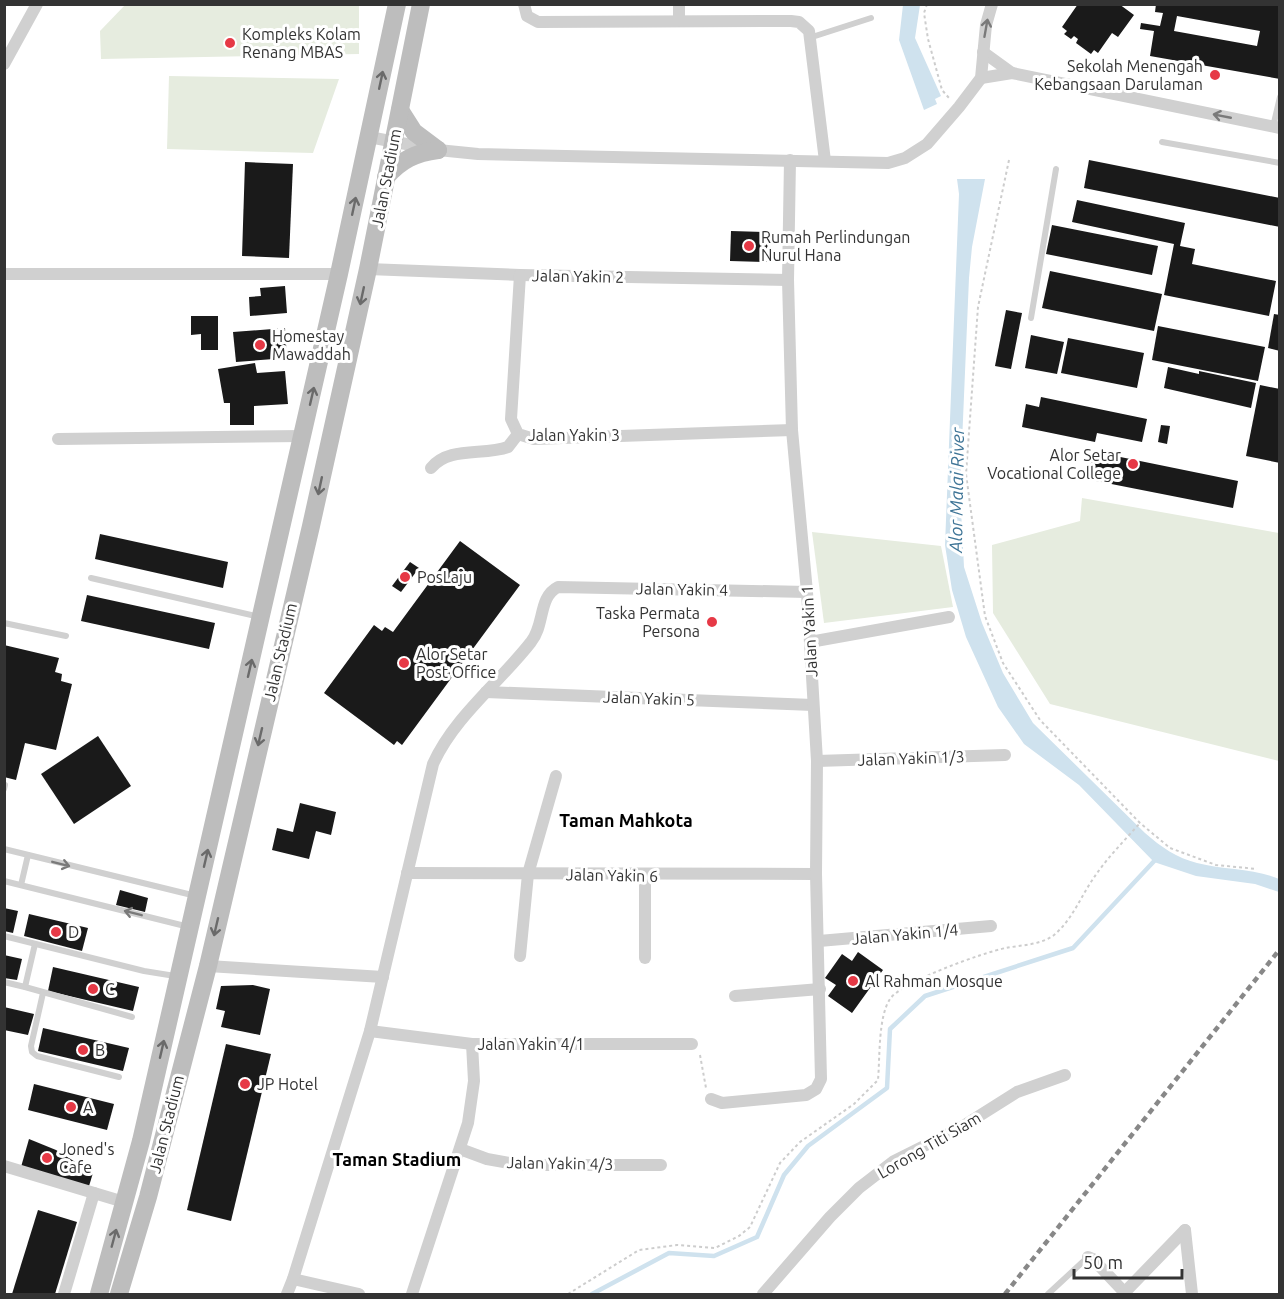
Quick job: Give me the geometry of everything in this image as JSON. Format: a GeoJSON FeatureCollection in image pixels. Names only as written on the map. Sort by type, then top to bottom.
{"type":"FeatureCollection","features":[{"type":"Feature","properties":{"kind":"main road","name":"Jalan Stadium"},"geometry":{"type":"LineString","coordinates":[[99,1294],[141,1141],[179,977],[303,436],[397,4]]}},
{"type":"Feature","properties":{"kind":"main road","name":"Jalan Stadium"},"geometry":{"type":"LineString","coordinates":[[119,1294],[148,1197],[208,966],[311,526],[368,269],[421,4]]}},
{"type":"Feature","properties":{"kind":"main road"},"geometry":{"type":"LineString","coordinates":[[400,110],[414,132],[438,150]]}},
{"type":"Feature","properties":{"kind":"main road"},"geometry":{"type":"LineString","coordinates":[[386,177],[404,160],[420,153],[438,150]]}},
{"type":"Feature","properties":{"kind":"street"},"geometry":{"type":"LineString","coordinates":[[4,64],[37,4]]}},
{"type":"Feature","properties":{"kind":"street"},"geometry":{"type":"LineString","coordinates":[[524,4],[526,16],[538,22],[791,21],[805,26],[809,38],[825,160]]}},
{"type":"Feature","properties":{"kind":"street"},"geometry":{"type":"LineString","coordinates":[[679,4],[679,21]]}},
{"type":"Feature","properties":{"kind":"street"},"geometry":{"type":"LineString","coordinates":[[369,137],[438,150],[478,154],[888,163],[905,158],[927,144],[959,108],[981,78],[986,25],[992,4]]}},
{"type":"Feature","properties":{"kind":"street"},"geometry":{"type":"LineString","coordinates":[[982,52],[1012,73]]}},
{"type":"Feature","properties":{"kind":"street"},"geometry":{"type":"LineString","coordinates":[[981,78],[1012,73],[1276,127]]}},
{"type":"Feature","properties":{"kind":"street","name":"Jalan Yakin 1"},"geometry":{"type":"LineString","coordinates":[[711,1100],[722,1103],[806,1095],[816,1089],[821,1079],[816,874],[817,761],[807,592],[792,430],[788,280],[790,160]]}},
{"type":"Feature","properties":{"kind":"street","name":"Jalan Yakin 2"},"geometry":{"type":"LineString","coordinates":[[368,269],[520,275],[788,280]]}},
{"type":"Feature","properties":{"kind":"street"},"geometry":{"type":"LineString","coordinates":[[4,274],[339,274]]}},
{"type":"Feature","properties":{"kind":"street","name":"Jalan Yakin 3"},"geometry":{"type":"LineString","coordinates":[[520,275],[511,419],[518,434],[534,439],[792,430]]}},
{"type":"Feature","properties":{"kind":"street"},"geometry":{"type":"LineString","coordinates":[[431,468],[448,456],[488,452],[508,447],[518,434]]}},
{"type":"Feature","properties":{"kind":"street"},"geometry":{"type":"LineString","coordinates":[[58,439],[303,436]]}},
{"type":"Feature","properties":{"kind":"street","name":"Jalan Yakin 4"},"geometry":{"type":"LineString","coordinates":[[486,692],[531,642],[540,626],[545,598],[558,586],[807,592]]}},
{"type":"Feature","properties":{"kind":"street"},"geometry":{"type":"LineString","coordinates":[[810,642],[949,617]]}},
{"type":"Feature","properties":{"kind":"street"},"geometry":{"type":"LineString","coordinates":[[286,1294],[293,1279],[370,1031],[433,764],[439,752],[486,692]]}},
{"type":"Feature","properties":{"kind":"street","name":"Jalan Yakin 5"},"geometry":{"type":"LineString","coordinates":[[486,692],[813,705]]}},
{"type":"Feature","properties":{"kind":"street","name":"Jalan Yakin 1/3"},"geometry":{"type":"LineString","coordinates":[[817,761],[1005,755]]}},
{"type":"Feature","properties":{"kind":"street"},"geometry":{"type":"LineString","coordinates":[[520,956],[528,874],[556,777]]}},
{"type":"Feature","properties":{"kind":"street","name":"Jalan Yakin 6"},"geometry":{"type":"LineString","coordinates":[[407,873],[816,874]]}},
{"type":"Feature","properties":{"kind":"street"},"geometry":{"type":"LineString","coordinates":[[645,875],[645,958]]}},
{"type":"Feature","properties":{"kind":"street","name":"Jalan Yakin 1/4"},"geometry":{"type":"LineString","coordinates":[[819,941],[992,926]]}},
{"type":"Feature","properties":{"kind":"street"},"geometry":{"type":"LineString","coordinates":[[208,966],[383,977]]}},
{"type":"Feature","properties":{"kind":"street"},"geometry":{"type":"LineString","coordinates":[[735,996],[820,989]]}},
{"type":"Feature","properties":{"kind":"street","name":"Jalan Yakin 4/1"},"geometry":{"type":"LineString","coordinates":[[370,1031],[472,1044],[692,1044]]}},
{"type":"Feature","properties":{"kind":"street"},"geometry":{"type":"LineString","coordinates":[[412,1294],[460,1149],[472,1100],[474,1081],[472,1044]]}},
{"type":"Feature","properties":{"kind":"street","name":"Lorong Titi Siam"},"geometry":{"type":"LineString","coordinates":[[764,1294],[858,1188],[894,1161],[960,1128],[1017,1092],[1065,1075]]}},
{"type":"Feature","properties":{"kind":"street","name":"Jalan Yakin 4/3"},"geometry":{"type":"LineString","coordinates":[[460,1149],[487,1159],[520,1166],[661,1165]]}},
{"type":"Feature","properties":{"kind":"street"},"geometry":{"type":"LineString","coordinates":[[4,1166],[124,1202]]}},
{"type":"Feature","properties":{"kind":"street"},"geometry":{"type":"LineString","coordinates":[[64,1294],[94,1193]]}},
{"type":"Feature","properties":{"kind":"street"},"geometry":{"type":"LineString","coordinates":[[1088,1257],[1093,1259],[1125,1294],[1185,1230],[1192,1294]]}},
{"type":"Feature","properties":{"kind":"street"},"geometry":{"type":"LineString","coordinates":[[293,1279],[359,1294]]}},
{"type":"Feature","properties":{"kind":"lane"},"geometry":{"type":"LineString","coordinates":[[809,38],[871,18]]}},
{"type":"Feature","properties":{"kind":"lane"},"geometry":{"type":"LineString","coordinates":[[1276,127],[1280,97]]}},
{"type":"Feature","properties":{"kind":"lane"},"geometry":{"type":"LineString","coordinates":[[1162,142],[1280,163]]}},
{"type":"Feature","properties":{"kind":"lane"},"geometry":{"type":"LineString","coordinates":[[1031,318],[1056,170]]}},
{"type":"Feature","properties":{"kind":"lane"},"geometry":{"type":"LineString","coordinates":[[91,578],[262,617]]}},
{"type":"Feature","properties":{"kind":"lane"},"geometry":{"type":"LineString","coordinates":[[4,623],[66,636]]}},
{"type":"Feature","properties":{"kind":"lane"},"geometry":{"type":"LineString","coordinates":[[4,849],[197,897]]}},
{"type":"Feature","properties":{"kind":"lane"},"geometry":{"type":"LineString","coordinates":[[21,885],[28,855]]}},
{"type":"Feature","properties":{"kind":"lane"},"geometry":{"type":"LineString","coordinates":[[4,881],[190,927]]}},
{"type":"Feature","properties":{"kind":"lane"},"geometry":{"type":"LineString","coordinates":[[4,936],[144,971],[179,977]]}},
{"type":"Feature","properties":{"kind":"lane"},"geometry":{"type":"LineString","coordinates":[[25,987],[35,944]]}},
{"type":"Feature","properties":{"kind":"lane"},"geometry":{"type":"LineString","coordinates":[[4,982],[132,1017]]}},
{"type":"Feature","properties":{"kind":"lane"},"geometry":{"type":"LineString","coordinates":[[43,993],[30,1046],[32,1052],[37,1056],[119,1077]]}},
{"type":"Feature","properties":{"kind":"lane"},"geometry":{"type":"LineString","coordinates":[[1048,1294],[1088,1257]]}},
{"type":"Feature","properties":{"kind":"path"},"geometry":{"type":"LineString","coordinates":[[927,4],[924,13],[928,39],[942,90],[959,108]]}},
{"type":"Feature","properties":{"kind":"path"},"geometry":{"type":"LineString","coordinates":[[1009,160],[978,307],[966,474],[985,616],[1003,663],[1040,720],[1139,825],[1170,848],[1216,865],[1257,869]]}},
{"type":"Feature","properties":{"kind":"path"},"geometry":{"type":"LineString","coordinates":[[568,1294],[639,1251],[677,1245],[715,1248],[739,1236],[750,1227],[780,1163],[800,1142],[854,1104],[878,1080],[881,1028],[890,999],[903,988],[959,962],[1053,936],[1072,914],[1094,878],[1139,825]]}},
{"type":"Feature","properties":{"kind":"path"},"geometry":{"type":"LineString","coordinates":[[692,1044],[698,1048],[706,1094],[711,1100]]}},
{"type":"Feature","properties":{"kind":"shaded area","name":"Kompleks Kolam Renang MBAS"},"geometry":{"type":"Polygon","coordinates":[[[126,4],[359,5],[359,54],[101,59],[100,31],[126,4]]]}},
{"type":"Feature","properties":{"kind":"shaded area"},"geometry":{"type":"Polygon","coordinates":[[[169,76],[339,79],[313,153],[167,149],[169,76]]]}},
{"type":"Feature","properties":{"kind":"shaded area"},"geometry":{"type":"Polygon","coordinates":[[[1082,498],[1279,533],[1279,761],[1050,704],[993,613],[992,545],[1080,521],[1082,498]]]}},
{"type":"Feature","properties":{"kind":"shaded area"},"geometry":{"type":"Polygon","coordinates":[[[812,532],[941,546],[953,607],[824,623],[812,532]]]}},
{"type":"Feature","properties":{"kind":"water"},"geometry":{"type":"Polygon","coordinates":[[[903,5],[920,5],[915,38],[941,96],[935,99],[937,104],[924,110],[899,40],[903,5]]]}},
{"type":"Feature","properties":{"kind":"water","name":"Alor Malai River"},"geometry":{"type":"Polygon","coordinates":[[[957,179],[985,179],[972,247],[969,278],[960,490],[964,567],[982,623],[1003,673],[1033,723],[1151,838],[1190,861],[1269,875],[1279,879],[1279,892],[1255,884],[1196,876],[1154,862],[1079,785],[1024,744],[998,707],[966,637],[952,590],[945,545],[959,194],[957,179]]]}},
{"type":"Feature","properties":{"kind":"building"},"geometry":{"type":"Polygon","coordinates":[[[1078,4],[1119,4],[1134,15],[1118,37],[1112,33],[1098,53],[1094,50],[1091,54],[1076,43],[1078,39],[1074,36],[1071,39],[1064,34],[1067,31],[1062,27],[1078,4]]]}},
{"type":"Feature","properties":{"kind":"building"},"geometry":{"type":"Polygon","coordinates":[[[1156,4],[1280,4],[1280,79],[1150,56],[1154,31],[1140,29],[1141,23],[1160,26],[1163,13],[1155,12],[1156,4]],[[1177,16],[1174,31],[1257,46],[1260,31],[1177,16]]]}},
{"type":"Feature","properties":{"kind":"building"},"geometry":{"type":"Polygon","coordinates":[[[1089,160],[1280,198],[1280,227],[1084,188],[1089,160]]]}},
{"type":"Feature","properties":{"kind":"building"},"geometry":{"type":"Polygon","coordinates":[[[245,162],[293,164],[289,258],[242,256],[245,162]]]}},
{"type":"Feature","properties":{"kind":"building"},"geometry":{"type":"Polygon","coordinates":[[[1077,200],[1185,223],[1180,246],[1195,249],[1192,264],[1276,281],[1269,316],[1164,295],[1174,244],[1072,222],[1077,200]]]}},
{"type":"Feature","properties":{"kind":"building"},"geometry":{"type":"Polygon","coordinates":[[[1052,225],[1158,246],[1152,275],[1046,254],[1052,225]]]}},
{"type":"Feature","properties":{"kind":"building","name":"Rumah Perlindungan Nurul Hana"},"geometry":{"type":"Polygon","coordinates":[[[731,231],[768,232],[767,262],[730,261],[731,231]]]}},
{"type":"Feature","properties":{"kind":"building"},"geometry":{"type":"Polygon","coordinates":[[[1050,271],[1162,294],[1154,331],[1042,308],[1050,271]]]}},
{"type":"Feature","properties":{"kind":"building","name":"Homestay Mawaddah"},"geometry":{"type":"Polygon","coordinates":[[[285,286],[287,313],[250,316],[249,297],[261,296],[260,288],[285,286]]]}},
{"type":"Feature","properties":{"kind":"building"},"geometry":{"type":"Polygon","coordinates":[[[1006,310],[1022,313],[1011,369],[995,366],[1006,310]]]}},
{"type":"Feature","properties":{"kind":"building"},"geometry":{"type":"Polygon","coordinates":[[[1274,314],[1280,315],[1280,351],[1268,348],[1274,314]]]}},
{"type":"Feature","properties":{"kind":"building"},"geometry":{"type":"Polygon","coordinates":[[[191,316],[218,316],[218,350],[201,350],[201,334],[191,335],[191,316]]]}},
{"type":"Feature","properties":{"kind":"building"},"geometry":{"type":"Polygon","coordinates":[[[1158,326],[1265,347],[1258,381],[1152,360],[1158,326]]]}},
{"type":"Feature","properties":{"kind":"building","name":"Homestay Mawaddah"},"geometry":{"type":"Polygon","coordinates":[[[285,328],[287,358],[236,362],[233,332],[285,328]]]}},
{"type":"Feature","properties":{"kind":"building"},"geometry":{"type":"Polygon","coordinates":[[[1031,335],[1064,342],[1057,374],[1025,368],[1031,335]]]}},
{"type":"Feature","properties":{"kind":"building"},"geometry":{"type":"Polygon","coordinates":[[[1068,338],[1144,353],[1137,388],[1061,373],[1068,338]]]}},
{"type":"Feature","properties":{"kind":"building"},"geometry":{"type":"Polygon","coordinates":[[[255,363],[257,373],[285,371],[288,404],[254,406],[254,425],[230,425],[230,403],[224,403],[218,369],[255,363]]]}},
{"type":"Feature","properties":{"kind":"building"},"geometry":{"type":"Polygon","coordinates":[[[1168,367],[1256,383],[1251,408],[1164,388],[1168,367]]]}},
{"type":"Feature","properties":{"kind":"building"},"geometry":{"type":"Polygon","coordinates":[[[1260,385],[1280,389],[1280,463],[1246,456],[1260,385]]]}},
{"type":"Feature","properties":{"kind":"building"},"geometry":{"type":"Polygon","coordinates":[[[1041,397],[1147,419],[1142,442],[1097,433],[1095,442],[1022,427],[1026,404],[1039,407],[1041,397]]]}},
{"type":"Feature","properties":{"kind":"building"},"geometry":{"type":"Polygon","coordinates":[[[1161,425],[1170,426],[1167,444],[1158,442],[1161,425]]]}},
{"type":"Feature","properties":{"kind":"building"},"geometry":{"type":"Polygon","coordinates":[[[1091,451],[1238,481],[1233,508],[1086,479],[1091,451]]]}},
{"type":"Feature","properties":{"kind":"building"},"geometry":{"type":"Polygon","coordinates":[[[100,534],[228,562],[223,588],[95,559],[100,534]]]}},
{"type":"Feature","properties":{"kind":"building","name":"Alor Setar Post Office"},"geometry":{"type":"Polygon","coordinates":[[[460,541],[520,585],[402,745],[397,741],[394,745],[324,693],[374,625],[382,631],[385,627],[393,632],[460,541]]]}},
{"type":"Feature","properties":{"kind":"building","name":"PosLaju"},"geometry":{"type":"Polygon","coordinates":[[[410,562],[419,568],[401,592],[392,586],[410,562]]]}},
{"type":"Feature","properties":{"kind":"building"},"geometry":{"type":"Polygon","coordinates":[[[87,595],[215,623],[209,649],[81,621],[87,595]]]}},
{"type":"Feature","properties":{"kind":"building"},"geometry":{"type":"Polygon","coordinates":[[[4,645],[59,658],[55,672],[62,674],[61,681],[72,684],[56,750],[25,743],[16,780],[4,777],[6,738],[4,738],[4,645]]]}},
{"type":"Feature","properties":{"kind":"building"},"geometry":{"type":"Polygon","coordinates":[[[98,736],[131,786],[74,824],[41,774],[98,736]]]}},
{"type":"Feature","properties":{"kind":"building"},"geometry":{"type":"Polygon","coordinates":[[[300,803],[336,812],[331,835],[316,831],[309,859],[272,850],[277,828],[293,832],[300,803]]]}},
{"type":"Feature","properties":{"kind":"building"},"geometry":{"type":"Polygon","coordinates":[[[120,890],[148,898],[145,912],[116,905],[120,890]]]}},
{"type":"Feature","properties":{"kind":"building"},"geometry":{"type":"Polygon","coordinates":[[[4,908],[18,911],[13,933],[4,931],[4,908]]]}},
{"type":"Feature","properties":{"kind":"building","name":"D"},"geometry":{"type":"Polygon","coordinates":[[[29,914],[88,928],[82,951],[24,936],[29,914]]]}},
{"type":"Feature","properties":{"kind":"building","name":"Al Rahman Mosque"},"geometry":{"type":"Polygon","coordinates":[[[858,952],[883,970],[852,1013],[828,996],[836,985],[825,978],[842,954],[852,961],[858,952]]]}},
{"type":"Feature","properties":{"kind":"building"},"geometry":{"type":"Polygon","coordinates":[[[4,955],[22,959],[17,980],[4,978],[4,955]]]}},
{"type":"Feature","properties":{"kind":"building","name":"C"},"geometry":{"type":"Polygon","coordinates":[[[53,967],[139,987],[133,1011],[48,991],[53,967]]]}},
{"type":"Feature","properties":{"kind":"building"},"geometry":{"type":"Polygon","coordinates":[[[253,985],[270,989],[260,1035],[221,1027],[225,1011],[216,1009],[221,986],[253,985]]]}},
{"type":"Feature","properties":{"kind":"building"},"geometry":{"type":"Polygon","coordinates":[[[4,1007],[34,1014],[28,1035],[4,1030],[4,1007]]]}},
{"type":"Feature","properties":{"kind":"building","name":"B"},"geometry":{"type":"Polygon","coordinates":[[[43,1028],[129,1048],[123,1071],[38,1051],[43,1028]]]}},
{"type":"Feature","properties":{"kind":"building"},"geometry":{"type":"Polygon","coordinates":[[[226,1044],[271,1054],[231,1221],[187,1210],[226,1044]]]}},
{"type":"Feature","properties":{"kind":"building","name":"A"},"geometry":{"type":"Polygon","coordinates":[[[34,1084],[114,1104],[107,1130],[28,1110],[34,1084]]]}},
{"type":"Feature","properties":{"kind":"building","name":"Joned's Cafe"},"geometry":{"type":"Polygon","coordinates":[[[29,1139],[56,1150],[93,1173],[89,1186],[21,1167],[29,1139]]]}},
{"type":"Feature","properties":{"kind":"building"},"geometry":{"type":"Polygon","coordinates":[[[38,1210],[77,1222],[55,1294],[12,1294],[38,1210]]]}},
{"type":"Feature","properties":{"kind":"waterway"},"geometry":{"type":"LineString","coordinates":[[592,1294],[669,1253],[714,1256],[757,1237],[784,1175],[808,1146],[887,1088],[890,1029],[925,996],[1073,948],[1157,858]]}},
{"type":"Feature","properties":{"kind":"railway"},"geometry":{"type":"LineString","coordinates":[[1005,1294],[1280,949]]}},
{"type":"Feature","properties":{"kind":"place","name":"Kompleks Kolam Renang MBAS"},"geometry":{"type":"Point","coordinates":[230,43]}},
{"type":"Feature","properties":{"kind":"place","name":"Sekolah Menengah Kebangsaan Darulaman"},"geometry":{"type":"Point","coordinates":[1215,75]}},
{"type":"Feature","properties":{"kind":"place","name":"Rumah Perlindungan Nurul Hana"},"geometry":{"type":"Point","coordinates":[749,246]}},
{"type":"Feature","properties":{"kind":"place","name":"Homestay Mawaddah"},"geometry":{"type":"Point","coordinates":[260,345]}},
{"type":"Feature","properties":{"kind":"place","name":"Alor Setar Vocational College"},"geometry":{"type":"Point","coordinates":[1133,464]}},
{"type":"Feature","properties":{"kind":"place","name":"PosLaju"},"geometry":{"type":"Point","coordinates":[405,577]}},
{"type":"Feature","properties":{"kind":"place","name":"Taska Permata Persona"},"geometry":{"type":"Point","coordinates":[712,622]}},
{"type":"Feature","properties":{"kind":"place","name":"Alor Setar Post Office"},"geometry":{"type":"Point","coordinates":[404,663]}},
{"type":"Feature","properties":{"kind":"place","name":"D"},"geometry":{"type":"Point","coordinates":[56,932]}},
{"type":"Feature","properties":{"kind":"place","name":"Al Rahman Mosque"},"geometry":{"type":"Point","coordinates":[853,981]}},
{"type":"Feature","properties":{"kind":"place","name":"C"},"geometry":{"type":"Point","coordinates":[93,989]}},
{"type":"Feature","properties":{"kind":"place","name":"B"},"geometry":{"type":"Point","coordinates":[83,1050]}},
{"type":"Feature","properties":{"kind":"place","name":"JP Hotel"},"geometry":{"type":"Point","coordinates":[245,1084]}},
{"type":"Feature","properties":{"kind":"place","name":"A"},"geometry":{"type":"Point","coordinates":[71,1107]}},
{"type":"Feature","properties":{"kind":"place","name":"Joned's Cafe"},"geometry":{"type":"Point","coordinates":[47,1158]}},
{"type":"Feature","properties":{"kind":"district","name":"Taman Mahkota"},"geometry":{"type":"Point","coordinates":[626,820]}},
{"type":"Feature","properties":{"kind":"district","name":"Taman Stadium"},"geometry":{"type":"Point","coordinates":[397,1159]}}]}
